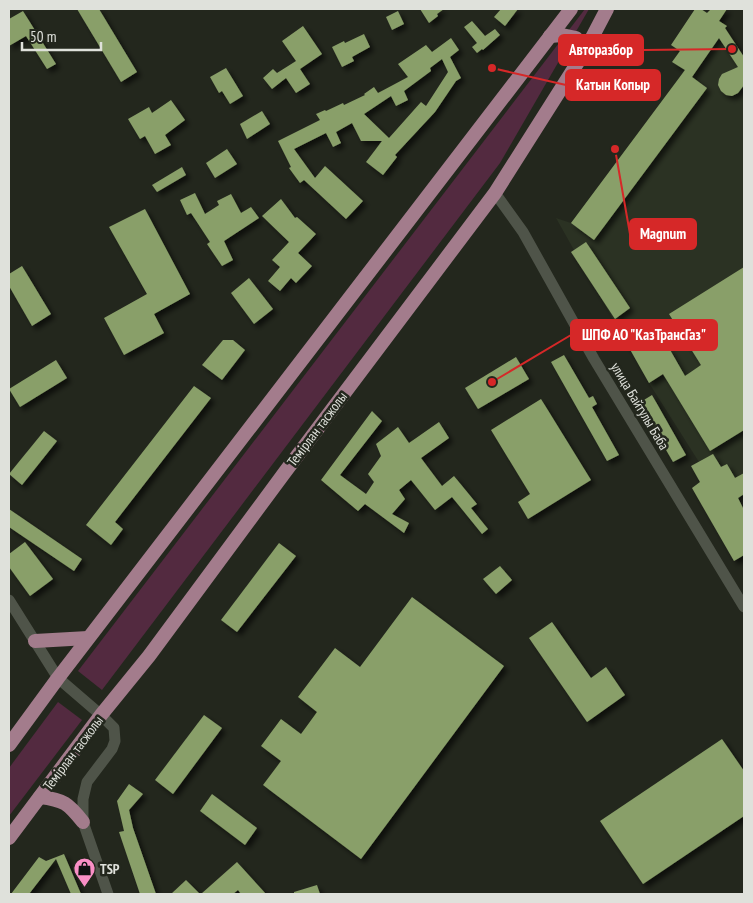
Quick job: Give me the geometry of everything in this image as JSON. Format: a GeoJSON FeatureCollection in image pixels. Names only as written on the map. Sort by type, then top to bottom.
{"type":"FeatureCollection","features":[{"type":"Feature","properties":{"kind":"main road"},"geometry":{"type":"LineString","coordinates":[[9,746],[88,638],[571,9]]}},
{"type":"Feature","properties":{"kind":"main road","name":"Темірлан тасжолы"},"geometry":{"type":"LineString","coordinates":[[9,838],[101,715],[149,656],[495,193],[581,57],[607,9]]}},
{"type":"Feature","properties":{"kind":"main road"},"geometry":{"type":"LineString","coordinates":[[550,36],[562,35],[576,38],[581,57]]}},
{"type":"Feature","properties":{"kind":"main road"},"geometry":{"type":"LineString","coordinates":[[35,642],[88,638]]}},
{"type":"Feature","properties":{"kind":"main road"},"geometry":{"type":"LineString","coordinates":[[40,797],[64,801],[83,822]]}},
{"type":"Feature","properties":{"kind":"street","name":"улица Байтулы Баба"},"geometry":{"type":"LineString","coordinates":[[495,193],[523,232],[599,367],[744,607]]}},
{"type":"Feature","properties":{"kind":"street"},"geometry":{"type":"LineString","coordinates":[[9,600],[58,678],[114,728],[115,741],[112,749],[87,782],[83,799],[83,822],[108,894]]}},
{"type":"Feature","properties":{"kind":"shaded area"},"geometry":{"type":"Polygon","coordinates":[[[585,9],[589,9],[500,163],[102,690],[78,671],[585,9]]]}},
{"type":"Feature","properties":{"kind":"shaded area"},"geometry":{"type":"Polygon","coordinates":[[[709,11],[744,62],[744,546],[699,462],[649,383],[556,218],[571,223],[684,71],[709,11]]]}},
{"type":"Feature","properties":{"kind":"shaded area"},"geometry":{"type":"Polygon","coordinates":[[[58,702],[82,720],[9,816],[9,768],[58,702]]]}},
{"type":"Feature","properties":{"kind":"building"},"geometry":{"type":"Polygon","coordinates":[[[77,9],[99,9],[137,72],[121,82],[77,9]]]}},
{"type":"Feature","properties":{"kind":"building"},"geometry":{"type":"Polygon","coordinates":[[[420,9],[444,9],[429,23],[420,9]]]}},
{"type":"Feature","properties":{"kind":"building"},"geometry":{"type":"Polygon","coordinates":[[[501,9],[518,9],[505,26],[494,17],[501,9]]]}},
{"type":"Feature","properties":{"kind":"building"},"geometry":{"type":"Polygon","coordinates":[[[695,9],[701,9],[707,13],[711,9],[727,9],[719,21],[727,26],[725,28],[744,57],[744,85],[738,93],[732,96],[726,95],[721,91],[718,85],[722,74],[738,67],[719,38],[692,77],[707,88],[594,240],[571,223],[685,70],[672,62],[680,51],[671,45],[695,9]]]}},
{"type":"Feature","properties":{"kind":"building"},"geometry":{"type":"Polygon","coordinates":[[[23,11],[56,64],[47,69],[26,36],[9,46],[9,19],[23,11]]]}},
{"type":"Feature","properties":{"kind":"building"},"geometry":{"type":"Polygon","coordinates":[[[398,11],[404,24],[392,30],[386,17],[398,11]]]}},
{"type":"Feature","properties":{"kind":"building"},"geometry":{"type":"Polygon","coordinates":[[[472,21],[485,36],[495,29],[500,35],[477,53],[472,47],[477,43],[464,27],[472,21]]]}},
{"type":"Feature","properties":{"kind":"building"},"geometry":{"type":"Polygon","coordinates":[[[303,26],[322,54],[300,69],[310,84],[296,93],[286,78],[272,89],[263,78],[273,69],[277,73],[296,61],[282,41],[303,26]]]}},
{"type":"Feature","properties":{"kind":"building"},"geometry":{"type":"Polygon","coordinates":[[[364,34],[370,47],[352,57],[354,61],[342,67],[332,47],[364,34]]]}},
{"type":"Feature","properties":{"kind":"building"},"geometry":{"type":"Polygon","coordinates":[[[451,38],[459,50],[450,57],[461,78],[456,81],[435,112],[395,155],[397,157],[383,175],[366,162],[382,141],[361,141],[352,123],[336,132],[341,143],[333,147],[326,133],[294,149],[315,178],[325,166],[363,201],[346,219],[304,180],[300,183],[289,168],[291,167],[278,141],[320,120],[316,114],[343,103],[344,105],[365,95],[374,87],[378,93],[408,77],[398,64],[426,45],[432,52],[451,38]],[[442,59],[430,68],[431,71],[404,91],[408,100],[396,106],[391,96],[364,114],[389,138],[421,102],[426,106],[448,72],[442,59]]]}},
{"type":"Feature","properties":{"kind":"building"},"geometry":{"type":"Polygon","coordinates":[[[226,68],[243,96],[230,104],[222,91],[219,93],[210,77],[226,68]]]}},
{"type":"Feature","properties":{"kind":"building"},"geometry":{"type":"Polygon","coordinates":[[[171,100],[185,120],[165,135],[171,145],[155,154],[145,136],[140,139],[128,119],[149,107],[152,113],[171,100]]]}},
{"type":"Feature","properties":{"kind":"building"},"geometry":{"type":"Polygon","coordinates":[[[262,111],[270,124],[247,139],[240,124],[262,111]]]}},
{"type":"Feature","properties":{"kind":"building"},"geometry":{"type":"Polygon","coordinates":[[[227,149],[237,164],[215,178],[206,163],[227,149]]]}},
{"type":"Feature","properties":{"kind":"building"},"geometry":{"type":"Polygon","coordinates":[[[182,167],[186,175],[157,192],[152,185],[182,167]]]}},
{"type":"Feature","properties":{"kind":"building"},"geometry":{"type":"Polygon","coordinates":[[[195,193],[205,214],[219,205],[217,201],[231,194],[241,213],[251,207],[259,218],[224,241],[233,260],[222,266],[207,244],[210,242],[191,213],[187,215],[180,200],[195,193]]]}},
{"type":"Feature","properties":{"kind":"building"},"geometry":{"type":"Polygon","coordinates":[[[281,199],[295,218],[297,217],[316,234],[298,253],[312,266],[296,283],[291,278],[280,291],[268,281],[280,267],[272,260],[289,242],[262,216],[281,199]]]}},
{"type":"Feature","properties":{"kind":"building"},"geometry":{"type":"Polygon","coordinates":[[[145,209],[190,294],[154,314],[164,333],[124,355],[104,318],[147,294],[109,227],[145,209]]]}},
{"type":"Feature","properties":{"kind":"building"},"geometry":{"type":"Polygon","coordinates":[[[586,242],[630,308],[615,319],[571,252],[586,242]]]}},
{"type":"Feature","properties":{"kind":"building"},"geometry":{"type":"Polygon","coordinates":[[[22,266],[51,314],[32,326],[9,286],[9,274],[22,266]]]}},
{"type":"Feature","properties":{"kind":"building"},"geometry":{"type":"Polygon","coordinates":[[[744,267],[744,430],[710,451],[663,374],[649,383],[623,337],[649,322],[666,350],[669,348],[685,376],[701,365],[669,314],[744,267]]]}},
{"type":"Feature","properties":{"kind":"building"},"geometry":{"type":"Polygon","coordinates":[[[249,278],[273,309],[254,324],[231,293],[249,278]]]}},
{"type":"Feature","properties":{"kind":"building"},"geometry":{"type":"Polygon","coordinates":[[[223,340],[233,340],[245,350],[222,380],[202,365],[223,340]]]}},
{"type":"Feature","properties":{"kind":"building"},"geometry":{"type":"Polygon","coordinates":[[[564,355],[589,398],[593,396],[597,404],[592,407],[619,455],[607,461],[551,362],[564,355]]]}},
{"type":"Feature","properties":{"kind":"building"},"geometry":{"type":"Polygon","coordinates":[[[516,357],[529,379],[478,409],[465,388],[516,357]]]}},
{"type":"Feature","properties":{"kind":"building"},"geometry":{"type":"Polygon","coordinates":[[[56,360],[67,378],[20,407],[9,389],[56,360]]]}},
{"type":"Feature","properties":{"kind":"building"},"geometry":{"type":"Polygon","coordinates":[[[194,386],[211,398],[115,522],[123,529],[111,545],[86,525],[194,386]]]}},
{"type":"Feature","properties":{"kind":"building"},"geometry":{"type":"Polygon","coordinates":[[[652,395],[686,455],[673,462],[639,403],[652,395]]]}},
{"type":"Feature","properties":{"kind":"building"},"geometry":{"type":"Polygon","coordinates":[[[541,399],[591,480],[528,519],[518,502],[530,494],[491,430],[541,399]]]}},
{"type":"Feature","properties":{"kind":"building"},"geometry":{"type":"Polygon","coordinates":[[[372,411],[382,421],[340,475],[366,494],[374,482],[368,474],[381,456],[376,444],[398,427],[409,443],[439,422],[449,438],[421,458],[442,486],[454,476],[477,504],[471,508],[488,529],[482,534],[452,497],[435,510],[411,480],[399,490],[405,499],[392,514],[409,523],[404,533],[365,504],[358,511],[321,480],[372,411]]]}},
{"type":"Feature","properties":{"kind":"building"},"geometry":{"type":"Polygon","coordinates":[[[44,431],[57,441],[22,485],[9,474],[44,431]]]}},
{"type":"Feature","properties":{"kind":"building"},"geometry":{"type":"Polygon","coordinates":[[[713,454],[721,467],[727,464],[735,478],[744,473],[744,494],[738,498],[744,510],[744,555],[734,561],[692,488],[700,482],[691,466],[713,454]]]}},
{"type":"Feature","properties":{"kind":"building"},"geometry":{"type":"Polygon","coordinates":[[[9,509],[82,559],[74,571],[9,527],[9,509]]]}},
{"type":"Feature","properties":{"kind":"building"},"geometry":{"type":"Polygon","coordinates":[[[25,542],[53,579],[30,596],[9,567],[9,554],[25,542]]]}},
{"type":"Feature","properties":{"kind":"building"},"geometry":{"type":"Polygon","coordinates":[[[279,543],[296,556],[237,632],[221,620],[279,543]]]}},
{"type":"Feature","properties":{"kind":"building"},"geometry":{"type":"Polygon","coordinates":[[[500,566],[512,580],[496,594],[483,579],[500,566]]]}},
{"type":"Feature","properties":{"kind":"building"},"geometry":{"type":"Polygon","coordinates":[[[412,597],[504,666],[361,859],[263,785],[281,761],[261,746],[281,719],[301,734],[317,712],[298,697],[335,648],[360,667],[412,597]]]}},
{"type":"Feature","properties":{"kind":"building"},"geometry":{"type":"Polygon","coordinates":[[[552,622],[591,678],[606,667],[625,695],[587,722],[529,638],[552,622]]]}},
{"type":"Feature","properties":{"kind":"building"},"geometry":{"type":"Polygon","coordinates":[[[204,715],[222,728],[173,794],[155,780],[204,715]]]}},
{"type":"Feature","properties":{"kind":"building"},"geometry":{"type":"Polygon","coordinates":[[[722,739],[744,771],[744,816],[643,884],[600,821],[722,739]]]}},
{"type":"Feature","properties":{"kind":"building"},"geometry":{"type":"Polygon","coordinates":[[[129,784],[143,794],[129,810],[133,828],[156,894],[140,894],[119,832],[124,831],[117,801],[129,784]]]}},
{"type":"Feature","properties":{"kind":"building"},"geometry":{"type":"Polygon","coordinates":[[[212,794],[257,828],[245,845],[200,811],[212,794]]]}},
{"type":"Feature","properties":{"kind":"building"},"geometry":{"type":"Polygon","coordinates":[[[64,854],[81,894],[71,894],[56,859],[29,894],[11,894],[39,857],[46,861],[64,854]]]}},
{"type":"Feature","properties":{"kind":"building"},"geometry":{"type":"Polygon","coordinates":[[[237,862],[266,894],[241,894],[238,890],[233,894],[201,894],[237,862]]]}},
{"type":"Feature","properties":{"kind":"building"},"geometry":{"type":"Polygon","coordinates":[[[186,880],[200,894],[171,894],[186,880]]]}},
{"type":"Feature","properties":{"kind":"building"},"geometry":{"type":"Polygon","coordinates":[[[317,885],[320,894],[294,894],[294,892],[317,885]]]}},
{"type":"Feature","properties":{"kind":"place","name":"Авторазбор"},"geometry":{"type":"Point","coordinates":[732,49]}},
{"type":"Feature","properties":{"kind":"place","name":"Катын Копыр"},"geometry":{"type":"Point","coordinates":[492,68]}},
{"type":"Feature","properties":{"kind":"place","name":"Magnum"},"geometry":{"type":"Point","coordinates":[615,149]}},
{"type":"Feature","properties":{"kind":"place","name":"ШПФ АО \"КазТрансГаз\""},"geometry":{"type":"Point","coordinates":[492,382]}},
{"type":"Feature","properties":{"kind":"place","name":"TSP"},"geometry":{"type":"Point","coordinates":[84,888]}}]}
